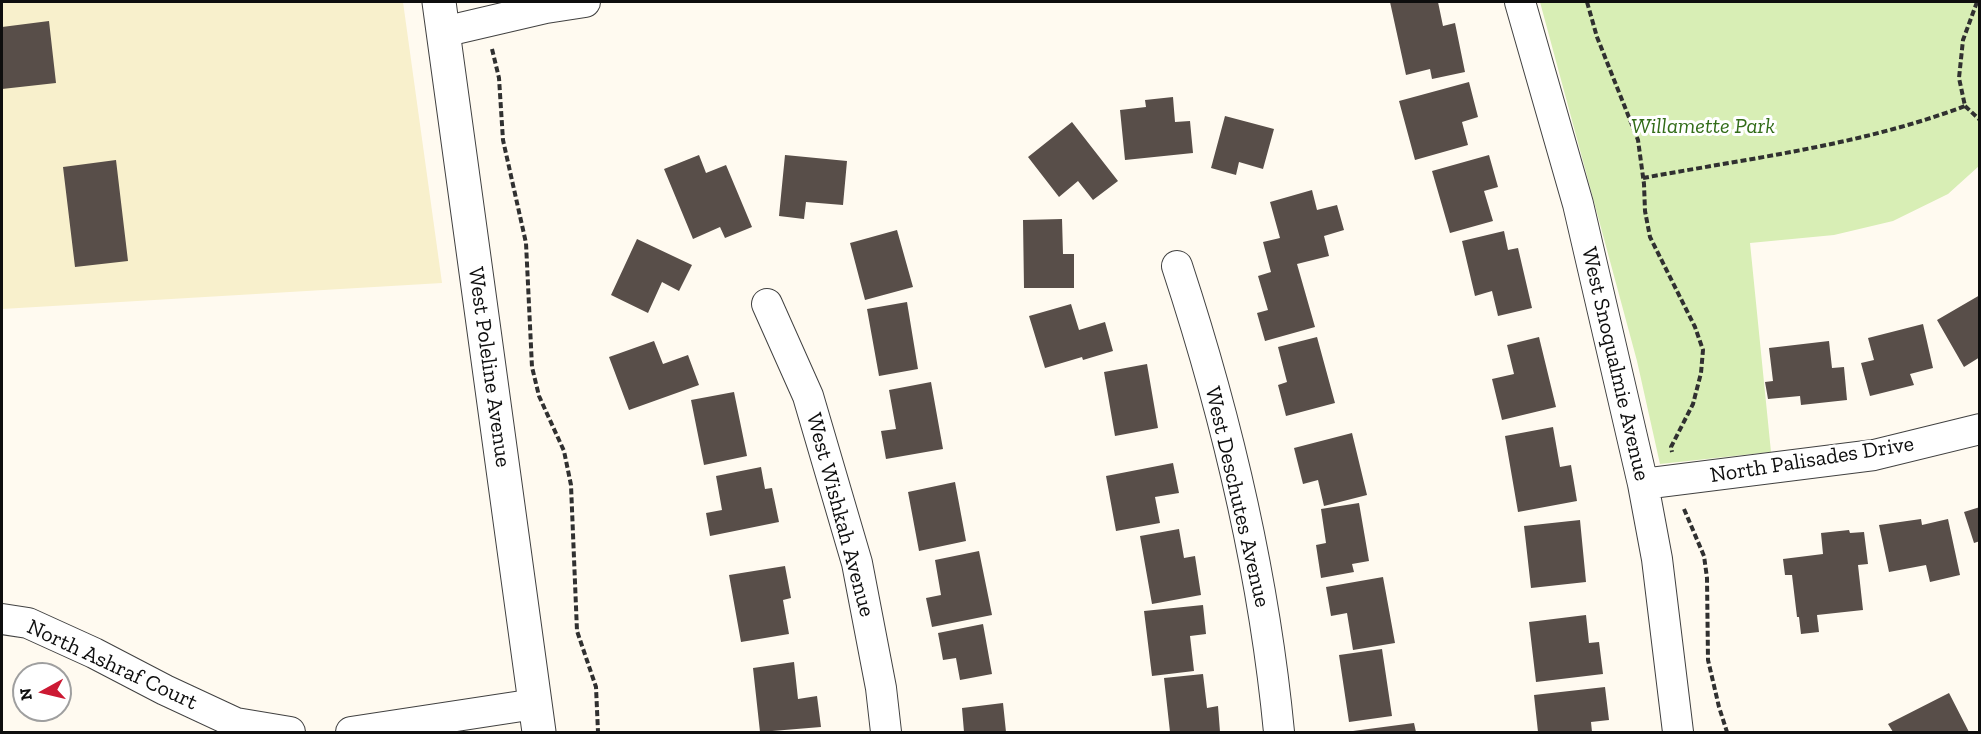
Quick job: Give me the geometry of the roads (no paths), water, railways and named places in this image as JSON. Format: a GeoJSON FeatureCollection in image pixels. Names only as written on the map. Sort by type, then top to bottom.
{"type":"FeatureCollection","features":[{"type":"Feature","properties":{"kind":"street"},"geometry":{"type":"LineString","coordinates":[[441,17],[487,22],[546,8],[585,2]]}},
{"type":"Feature","properties":{"kind":"street","name":"West Snoqualmie Avenue"},"geometry":{"type":"LineString","coordinates":[[1520,2],[1578,204],[1643,484],[1657,559],[1678,732]]}},
{"type":"Feature","properties":{"kind":"street","name":"West Poleline Avenue"},"geometry":{"type":"LineString","coordinates":[[441,17],[537,718]]}},
{"type":"Feature","properties":{"kind":"street","name":"West Deschutes Avenue"},"geometry":{"type":"LineString","coordinates":[[1177,266],[1193,315],[1232,458],[1260,589],[1279,732]]}},
{"type":"Feature","properties":{"kind":"street","name":"West Wishkah Avenue"},"geometry":{"type":"LineString","coordinates":[[767,304],[808,396],[856,563],[881,688],[886,732]]}},
{"type":"Feature","properties":{"kind":"street","name":"North Palisades Drive"},"geometry":{"type":"LineString","coordinates":[[1643,484],[1874,455],[1980,429]]}},
{"type":"Feature","properties":{"kind":"street","name":"North Ashraf Court"},"geometry":{"type":"LineString","coordinates":[[2,619],[28,623],[236,723],[290,732]]}},
{"type":"Feature","properties":{"kind":"street"},"geometry":{"type":"LineString","coordinates":[[351,732],[537,718]]}},
{"type":"Feature","properties":{"kind":"park label","name":"Willamette Park"},"geometry":{"type":"Point","coordinates":[1703,127]}}]}
